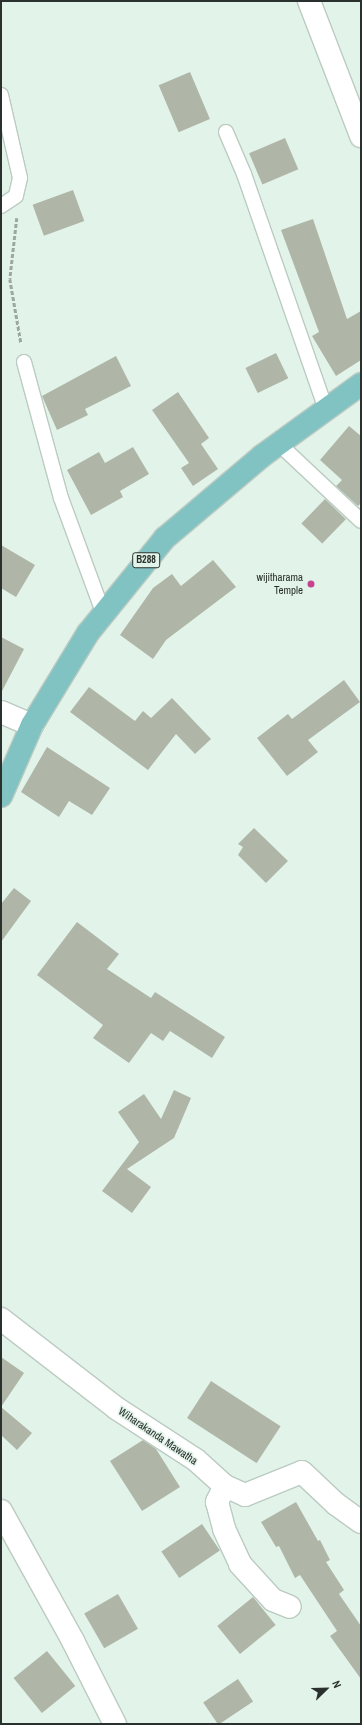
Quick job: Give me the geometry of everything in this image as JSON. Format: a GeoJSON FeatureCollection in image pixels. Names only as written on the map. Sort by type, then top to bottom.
{"type":"FeatureCollection","features":[{"type":"Feature","properties":{"kind":"main road","name":"B288"},"geometry":{"type":"LineString","coordinates":[[1,796],[32,725],[103,612],[165,538],[279,444],[361,384]]}},
{"type":"Feature","properties":{"kind":"street"},"geometry":{"type":"LineString","coordinates":[[309,1],[361,136]]}},
{"type":"Feature","properties":{"kind":"street"},"geometry":{"type":"LineString","coordinates":[[1,712],[32,725]]}},
{"type":"Feature","properties":{"kind":"street","name":"Wiharakanda Mawatha"},"geometry":{"type":"LineString","coordinates":[[1,1319],[116,1408],[196,1460],[225,1486],[245,1494],[302,1472],[336,1504],[361,1522]]}},
{"type":"Feature","properties":{"kind":"street"},"geometry":{"type":"LineString","coordinates":[[225,1486],[217,1502],[224,1529],[240,1564],[272,1600],[290,1608]]}},
{"type":"Feature","properties":{"kind":"street"},"geometry":{"type":"LineString","coordinates":[[1,1511],[74,1641],[115,1724]]}},
{"type":"Feature","properties":{"kind":"lane"},"geometry":{"type":"LineString","coordinates":[[1,95],[20,178],[16,196],[1,206]]}},
{"type":"Feature","properties":{"kind":"lane"},"geometry":{"type":"LineString","coordinates":[[226,132],[244,174],[326,410]]}},
{"type":"Feature","properties":{"kind":"lane"},"geometry":{"type":"LineString","coordinates":[[24,362],[61,498],[103,612]]}},
{"type":"Feature","properties":{"kind":"lane"},"geometry":{"type":"LineString","coordinates":[[279,444],[361,521]]}},
{"type":"Feature","properties":{"kind":"path"},"geometry":{"type":"LineString","coordinates":[[16,196],[17,227],[11,257],[10,279],[24,362]]}},
{"type":"Feature","properties":{"kind":"building"},"geometry":{"type":"Polygon","coordinates":[[[190,72],[210,119],[179,132],[159,85],[190,72]]]}},
{"type":"Feature","properties":{"kind":"building"},"geometry":{"type":"Polygon","coordinates":[[[285,138],[298,169],[262,185],[249,153],[285,138]]]}},
{"type":"Feature","properties":{"kind":"building"},"geometry":{"type":"Polygon","coordinates":[[[73,190],[84,221],[44,236],[33,205],[73,190]]]}},
{"type":"Feature","properties":{"kind":"building"},"geometry":{"type":"Polygon","coordinates":[[[313,219],[347,319],[361,311],[361,360],[336,376],[312,336],[319,332],[281,230],[313,219]]]}},
{"type":"Feature","properties":{"kind":"building"},"geometry":{"type":"Polygon","coordinates":[[[276,353],[288,378],[258,393],[245,368],[276,353]]]}},
{"type":"Feature","properties":{"kind":"building"},"geometry":{"type":"Polygon","coordinates":[[[116,356],[131,386],[85,409],[88,415],[57,430],[42,396],[116,356]]]}},
{"type":"Feature","properties":{"kind":"building"},"geometry":{"type":"Polygon","coordinates":[[[178,392],[209,438],[201,444],[218,469],[193,486],[181,468],[189,463],[152,410],[178,392]]]}},
{"type":"Feature","properties":{"kind":"building"},"geometry":{"type":"Polygon","coordinates":[[[349,426],[361,436],[361,503],[358,506],[336,486],[342,480],[320,460],[349,426]]]}},
{"type":"Feature","properties":{"kind":"building"},"geometry":{"type":"Polygon","coordinates":[[[133,447],[149,474],[120,491],[123,497],[91,515],[67,470],[99,452],[105,463],[133,447]]]}},
{"type":"Feature","properties":{"kind":"building"},"geometry":{"type":"Polygon","coordinates":[[[325,499],[346,519],[322,544],[301,523],[325,499]]]}},
{"type":"Feature","properties":{"kind":"building"},"geometry":{"type":"Polygon","coordinates":[[[1,545],[35,565],[16,597],[1,588],[1,545]]]}},
{"type":"Feature","properties":{"kind":"building"},"geometry":{"type":"Polygon","coordinates":[[[213,560],[236,587],[166,640],[153,659],[120,635],[153,588],[172,574],[181,586],[213,560]]]}},
{"type":"Feature","properties":{"kind":"building"},"geometry":{"type":"Polygon","coordinates":[[[1,637],[24,649],[1,693],[1,637]]]}},
{"type":"Feature","properties":{"kind":"building"},"geometry":{"type":"Polygon","coordinates":[[[344,680],[360,702],[308,740],[318,752],[287,776],[257,738],[288,714],[292,719],[344,680]]]}},
{"type":"Feature","properties":{"kind":"building"},"geometry":{"type":"Polygon","coordinates":[[[89,687],[135,721],[143,711],[151,718],[172,698],[211,739],[195,754],[176,734],[148,770],[70,712],[89,687]]]}},
{"type":"Feature","properties":{"kind":"building"},"geometry":{"type":"Polygon","coordinates":[[[47,747],[110,788],[92,815],[69,801],[59,817],[21,792],[47,747]]]}},
{"type":"Feature","properties":{"kind":"building"},"geometry":{"type":"Polygon","coordinates":[[[254,828],[288,861],[266,883],[238,855],[243,847],[238,844],[254,828]]]}},
{"type":"Feature","properties":{"kind":"building"},"geometry":{"type":"Polygon","coordinates":[[[14,888],[31,901],[1,942],[1,904],[14,888]]]}},
{"type":"Feature","properties":{"kind":"building"},"geometry":{"type":"Polygon","coordinates":[[[77,922],[119,954],[107,969],[151,998],[155,992],[225,1037],[212,1058],[170,1031],[163,1041],[151,1033],[129,1063],[93,1038],[103,1025],[37,975],[77,922]]]}},
{"type":"Feature","properties":{"kind":"building"},"geometry":{"type":"Polygon","coordinates":[[[174,1090],[191,1098],[174,1138],[127,1169],[151,1187],[132,1213],[102,1191],[139,1142],[118,1112],[144,1094],[161,1119],[174,1090]]]}},
{"type":"Feature","properties":{"kind":"building"},"geometry":{"type":"Polygon","coordinates":[[[1,1357],[24,1373],[1,1407],[1,1357]]]}},
{"type":"Feature","properties":{"kind":"building"},"geometry":{"type":"Polygon","coordinates":[[[211,1381],[281,1426],[257,1463],[187,1418],[211,1381]]]}},
{"type":"Feature","properties":{"kind":"building"},"geometry":{"type":"Polygon","coordinates":[[[1,1407],[32,1433],[17,1450],[1,1435],[1,1407]]]}},
{"type":"Feature","properties":{"kind":"building"},"geometry":{"type":"Polygon","coordinates":[[[143,1440],[156,1449],[180,1487],[142,1511],[110,1461],[143,1440]]]}},
{"type":"Feature","properties":{"kind":"building"},"geometry":{"type":"Polygon","coordinates":[[[296,1502],[318,1541],[320,1540],[330,1560],[326,1562],[344,1590],[339,1594],[361,1626],[361,1679],[330,1636],[337,1631],[300,1575],[295,1578],[279,1546],[276,1547],[261,1522],[296,1502]]]}},
{"type":"Feature","properties":{"kind":"building"},"geometry":{"type":"Polygon","coordinates":[[[202,1524],[220,1551],[179,1578],[161,1551],[202,1524]]]}},
{"type":"Feature","properties":{"kind":"building"},"geometry":{"type":"Polygon","coordinates":[[[118,1594],[138,1629],[104,1648],[84,1614],[118,1594]]]}},
{"type":"Feature","properties":{"kind":"building"},"geometry":{"type":"Polygon","coordinates":[[[253,1597],[276,1625],[240,1654],[217,1626],[253,1597]]]}},
{"type":"Feature","properties":{"kind":"building"},"geometry":{"type":"Polygon","coordinates":[[[47,1651],[75,1686],[42,1713],[14,1678],[47,1651]]]}},
{"type":"Feature","properties":{"kind":"building"},"geometry":{"type":"Polygon","coordinates":[[[238,1679],[253,1701],[220,1724],[218,1724],[203,1702],[238,1679]]]}},
{"type":"Feature","properties":{"kind":"place","name":"wijitharama Temple"},"geometry":{"type":"Point","coordinates":[311,584]}}]}
